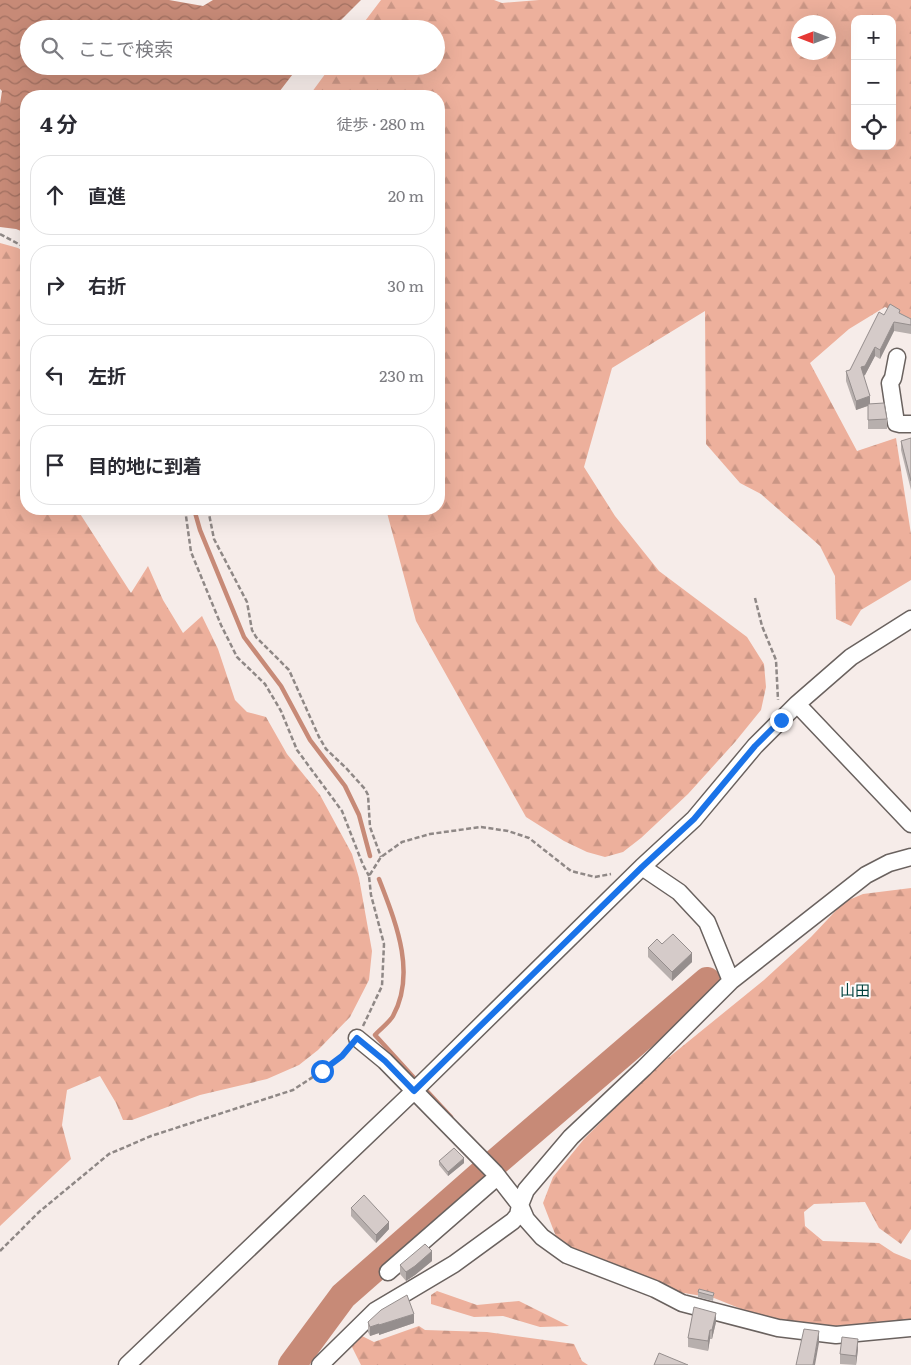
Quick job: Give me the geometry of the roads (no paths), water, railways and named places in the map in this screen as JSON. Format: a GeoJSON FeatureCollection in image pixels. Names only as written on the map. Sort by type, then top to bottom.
{"type":"FeatureCollection","features":[{"type":"Feature","properties":{"kind":"street"},"geometry":{"type":"LineString","coordinates":[[897,357],[893,378],[890,383],[896,423],[911,424]]}},
{"type":"Feature","properties":{"kind":"street"},"geometry":{"type":"LineString","coordinates":[[127,1365],[414,1091],[642,867],[694,819],[755,746],[781,720],[801,708],[851,657],[911,619]]}},
{"type":"Feature","properties":{"kind":"street"},"geometry":{"type":"LineString","coordinates":[[801,708],[909,821]]}},
{"type":"Feature","properties":{"kind":"street"},"geometry":{"type":"LineString","coordinates":[[320,1365],[375,1311],[454,1264],[512,1221],[518,1215],[526,1190],[571,1137],[644,1068],[731,981],[866,876],[889,863],[911,858]]}},
{"type":"Feature","properties":{"kind":"street"},"geometry":{"type":"LineString","coordinates":[[642,867],[679,892],[707,922],[731,981]]}},
{"type":"Feature","properties":{"kind":"street"},"geometry":{"type":"LineString","coordinates":[[357,1038],[385,1061],[493,1171],[520,1206],[526,1219],[542,1237],[567,1255],[655,1290],[682,1303],[778,1328],[836,1335],[911,1328]]}},
{"type":"Feature","properties":{"kind":"street"},"geometry":{"type":"LineString","coordinates":[[388,1272],[493,1171]]}},
{"type":"Feature","properties":{"kind":"water"},"geometry":{"type":"Polygon","coordinates":[[[0,0],[169,0],[203,6],[213,0],[361,0],[341,20],[20,20],[20,75],[292,75],[281,90],[20,90],[20,231],[0,227],[0,104],[2,91],[0,89],[0,0]]]}},
{"type":"Feature","properties":{"kind":"waterway"},"geometry":{"type":"LineString","coordinates":[[196,515],[200,530],[244,637],[281,686],[310,740],[345,786],[359,815],[370,856]]}},
{"type":"Feature","properties":{"kind":"waterway"},"geometry":{"type":"LineString","coordinates":[[379,879],[397,929],[403,964],[403,982],[400,999],[393,1016],[375,1035],[416,1080]]}},
{"type":"Feature","properties":{"kind":"waterway"},"geometry":{"type":"LineString","coordinates":[[495,1163],[707,981]]}},
{"type":"Feature","properties":{"kind":"waterway"},"geometry":{"type":"LineString","coordinates":[[425,1089],[451,1117]]}},
{"type":"Feature","properties":{"kind":"waterway"},"geometry":{"type":"LineString","coordinates":[[292,1365],[343,1296],[485,1171]]}},
{"type":"Feature","properties":{"kind":"district","name":"山田"},"geometry":{"type":"Point","coordinates":[855,991]}}]}
